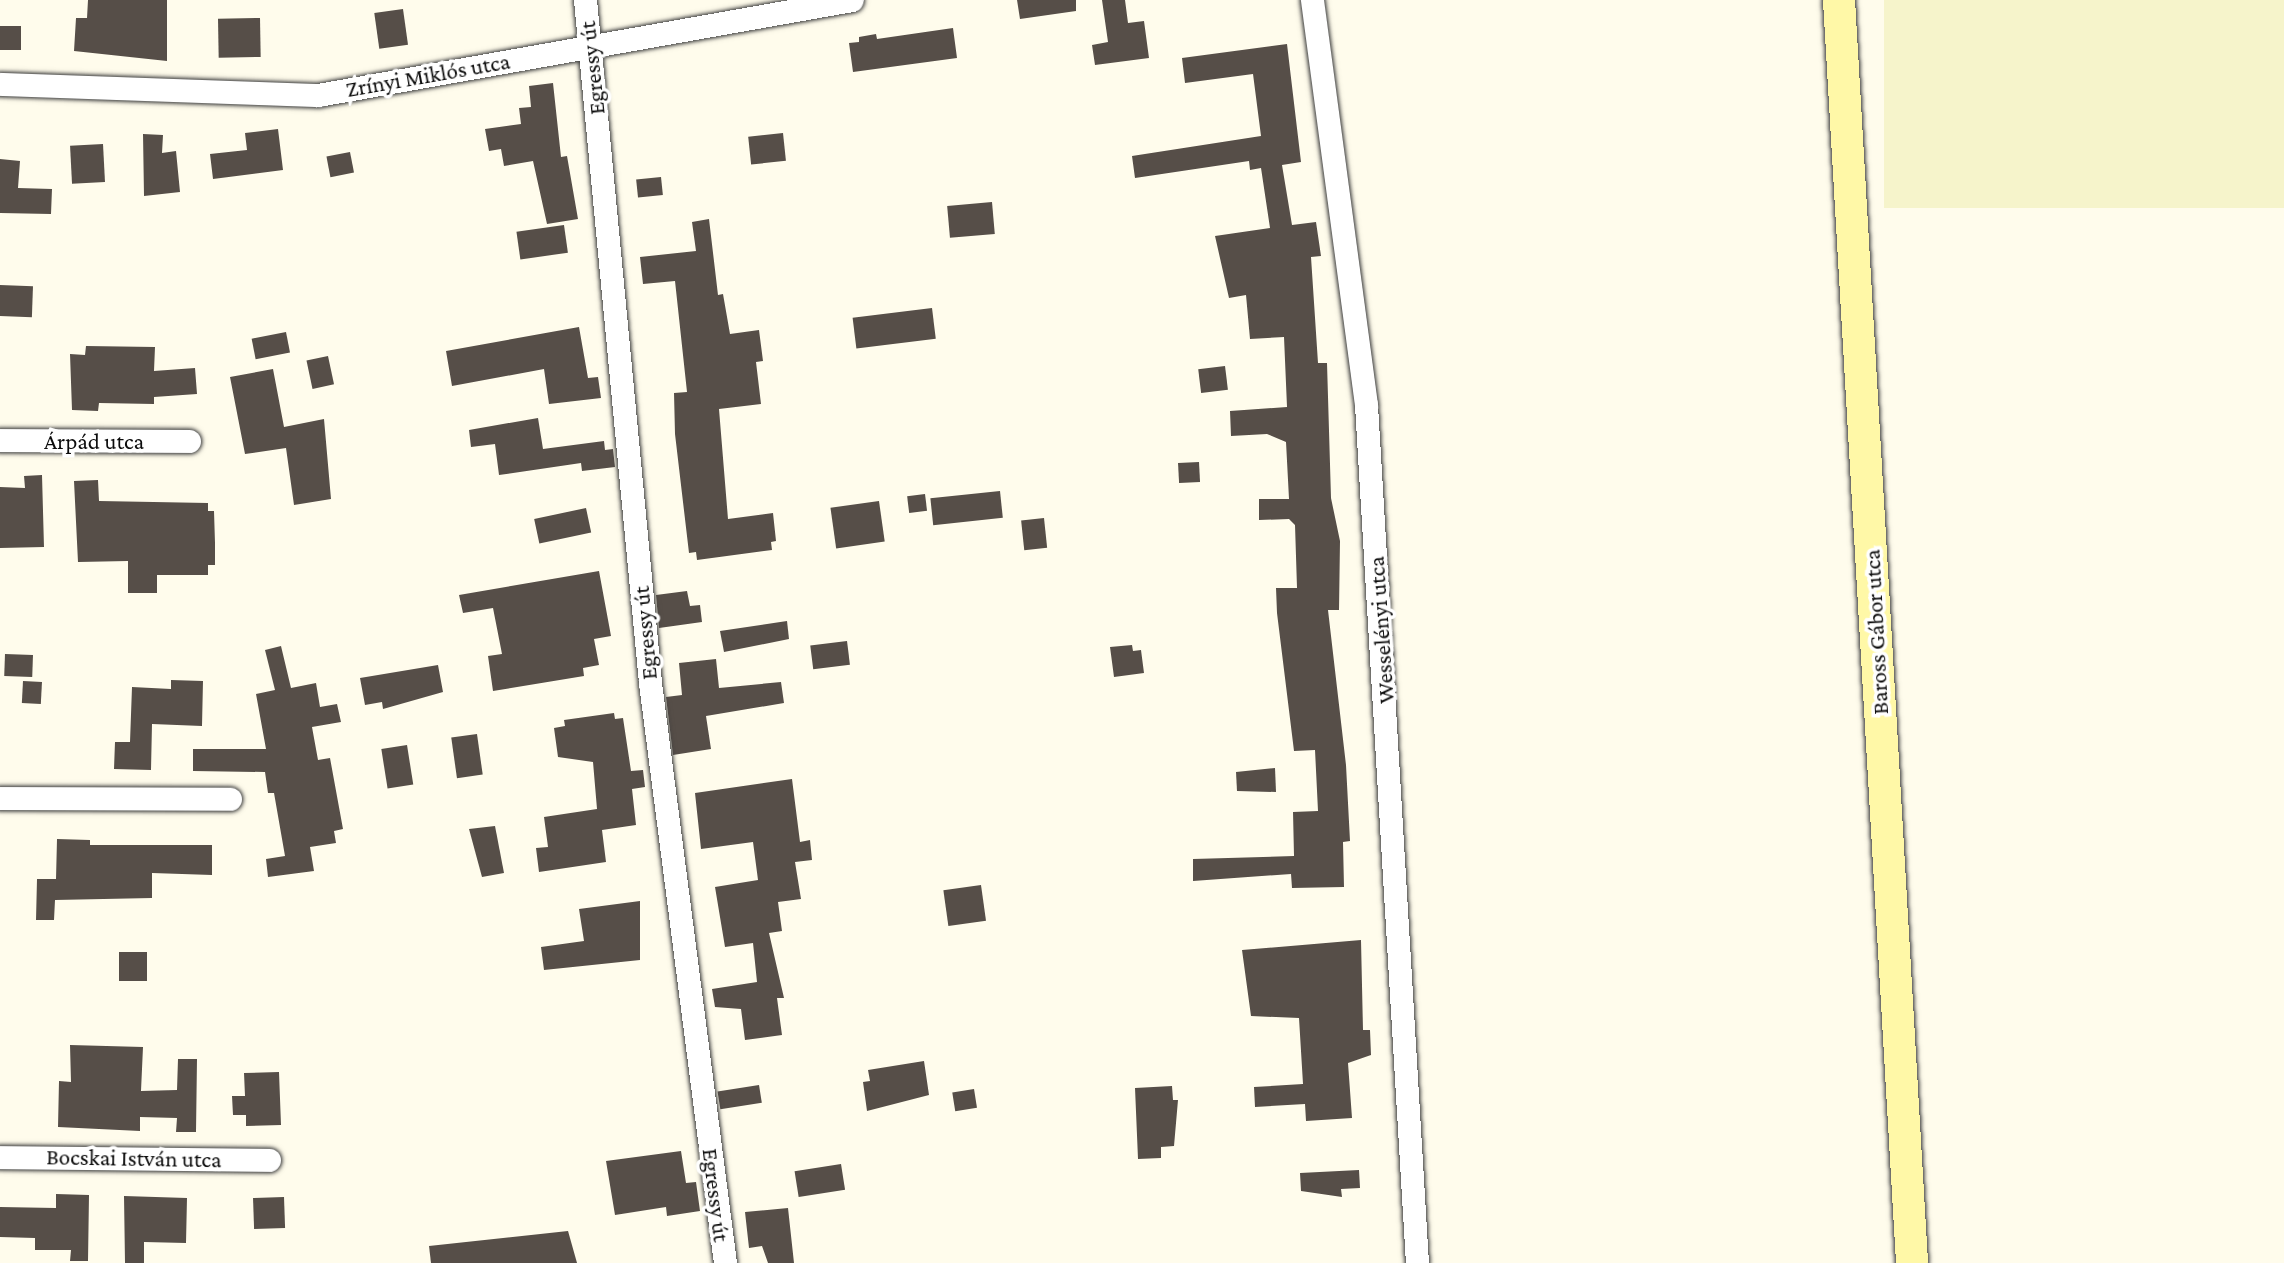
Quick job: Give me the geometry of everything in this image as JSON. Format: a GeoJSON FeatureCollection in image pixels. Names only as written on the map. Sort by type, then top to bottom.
{"type":"FeatureCollection","features":[{"type":"Feature","properties":{"kind":"street","name":"Egressy út"},"geometry":{"type":"LineString","coordinates":[[585,0],[650,683],[725,1263]]}},
{"type":"Feature","properties":{"kind":"street","name":"Zrínyi Miklós utca"},"geometry":{"type":"LineString","coordinates":[[0,85],[318,94],[852,0]]}},
{"type":"Feature","properties":{"kind":"street","name":"Wesselényi utca"},"geometry":{"type":"LineString","coordinates":[[1312,0],[1366,405],[1417,1263]]}},
{"type":"Feature","properties":{"kind":"street","name":"Baross Gábor utca"},"geometry":{"type":"LineString","coordinates":[[1839,0],[1912,1263]]}},
{"type":"Feature","properties":{"kind":"street","name":"Árpád utca"},"geometry":{"type":"LineString","coordinates":[[0,440],[188,441]]}},
{"type":"Feature","properties":{"kind":"street"},"geometry":{"type":"LineString","coordinates":[[0,798],[230,799]]}},
{"type":"Feature","properties":{"kind":"street","name":"Bocskai István utca"},"geometry":{"type":"LineString","coordinates":[[0,1157],[269,1160]]}},
{"type":"Feature","properties":{"kind":"shaded area"},"geometry":{"type":"Polygon","coordinates":[[[1884,0],[2284,0],[2284,208],[1884,208],[1884,0]]]}},
{"type":"Feature","properties":{"kind":"building"},"geometry":{"type":"Polygon","coordinates":[[[88,0],[167,0],[167,61],[74,51],[76,18],[87,18],[88,0]]]}},
{"type":"Feature","properties":{"kind":"building"},"geometry":{"type":"Polygon","coordinates":[[[1017,0],[1076,0],[1076,11],[1020,19],[1017,0]]]}},
{"type":"Feature","properties":{"kind":"building"},"geometry":{"type":"Polygon","coordinates":[[[1102,0],[1125,0],[1128,23],[1144,21],[1149,58],[1095,65],[1092,45],[1108,42],[1102,0]]]}},
{"type":"Feature","properties":{"kind":"building"},"geometry":{"type":"Polygon","coordinates":[[[403,9],[408,45],[379,49],[374,13],[403,9]]]}},
{"type":"Feature","properties":{"kind":"building"},"geometry":{"type":"Polygon","coordinates":[[[260,18],[261,57],[219,58],[218,19],[260,18]]]}},
{"type":"Feature","properties":{"kind":"building"},"geometry":{"type":"Polygon","coordinates":[[[0,26],[21,26],[21,50],[0,50],[0,26]]]}},
{"type":"Feature","properties":{"kind":"building"},"geometry":{"type":"Polygon","coordinates":[[[953,28],[957,58],[853,72],[849,43],[859,42],[859,37],[876,34],[877,39],[953,28]]]}},
{"type":"Feature","properties":{"kind":"building"},"geometry":{"type":"Polygon","coordinates":[[[1287,44],[1301,162],[1282,165],[1292,225],[1316,222],[1321,256],[1311,257],[1318,363],[1327,363],[1331,498],[1340,541],[1339,610],[1328,610],[1346,765],[1350,841],[1343,842],[1344,887],[1292,888],[1291,874],[1193,881],[1193,859],[1294,856],[1293,812],[1318,811],[1315,750],[1294,751],[1277,613],[1276,588],[1297,588],[1295,525],[1289,519],[1259,520],[1259,499],[1289,499],[1286,442],[1267,434],[1231,436],[1230,411],[1287,407],[1284,337],[1250,339],[1246,295],[1229,298],[1215,236],[1270,228],[1261,168],[1250,170],[1249,161],[1135,178],[1132,156],[1261,136],[1253,74],[1185,83],[1182,58],[1287,44]]]}},
{"type":"Feature","properties":{"kind":"building"},"geometry":{"type":"Polygon","coordinates":[[[553,83],[561,157],[567,156],[578,219],[547,224],[533,161],[504,166],[501,149],[489,151],[485,129],[521,124],[519,108],[531,107],[529,86],[553,83]]]}},
{"type":"Feature","properties":{"kind":"building"},"geometry":{"type":"Polygon","coordinates":[[[278,129],[283,170],[213,179],[210,154],[247,150],[245,133],[278,129]]]}},
{"type":"Feature","properties":{"kind":"building"},"geometry":{"type":"Polygon","coordinates":[[[783,133],[786,161],[751,165],[748,137],[783,133]]]}},
{"type":"Feature","properties":{"kind":"building"},"geometry":{"type":"Polygon","coordinates":[[[143,134],[163,135],[162,153],[176,151],[180,192],[144,196],[143,134]]]}},
{"type":"Feature","properties":{"kind":"building"},"geometry":{"type":"Polygon","coordinates":[[[103,144],[105,182],[72,184],[70,146],[103,144]]]}},
{"type":"Feature","properties":{"kind":"building"},"geometry":{"type":"Polygon","coordinates":[[[350,152],[354,173],[330,177],[326,157],[350,152]]]}},
{"type":"Feature","properties":{"kind":"building"},"geometry":{"type":"Polygon","coordinates":[[[0,159],[20,161],[18,188],[52,189],[51,214],[0,213],[0,159]]]}},
{"type":"Feature","properties":{"kind":"building"},"geometry":{"type":"Polygon","coordinates":[[[661,177],[663,195],[638,198],[636,180],[661,177]]]}},
{"type":"Feature","properties":{"kind":"building"},"geometry":{"type":"Polygon","coordinates":[[[992,202],[995,234],[950,238],[947,206],[992,202]]]}},
{"type":"Feature","properties":{"kind":"building"},"geometry":{"type":"Polygon","coordinates":[[[709,219],[718,295],[723,294],[730,334],[759,330],[763,361],[756,362],[761,404],[719,409],[728,519],[773,513],[776,541],[771,542],[772,550],[697,560],[696,552],[689,553],[675,434],[674,393],[687,392],[675,281],[643,284],[640,257],[696,251],[692,222],[709,219]]]}},
{"type":"Feature","properties":{"kind":"building"},"geometry":{"type":"Polygon","coordinates":[[[564,225],[568,253],[520,259],[516,232],[564,225]]]}},
{"type":"Feature","properties":{"kind":"building"},"geometry":{"type":"Polygon","coordinates":[[[0,285],[33,286],[32,317],[0,316],[0,285]]]}},
{"type":"Feature","properties":{"kind":"building"},"geometry":{"type":"Polygon","coordinates":[[[932,308],[936,339],[856,349],[853,318],[932,308]]]}},
{"type":"Feature","properties":{"kind":"building"},"geometry":{"type":"Polygon","coordinates":[[[579,327],[588,378],[598,377],[601,398],[549,404],[544,369],[452,386],[446,351],[579,327]]]}},
{"type":"Feature","properties":{"kind":"building"},"geometry":{"type":"Polygon","coordinates":[[[286,332],[290,353],[256,359],[252,339],[286,332]]]}},
{"type":"Feature","properties":{"kind":"building"},"geometry":{"type":"Polygon","coordinates":[[[86,346],[155,347],[154,371],[195,368],[197,394],[154,397],[154,404],[99,403],[98,411],[72,410],[70,354],[85,355],[86,346]]]}},
{"type":"Feature","properties":{"kind":"building"},"geometry":{"type":"Polygon","coordinates":[[[328,356],[334,384],[313,389],[306,361],[328,356]]]}},
{"type":"Feature","properties":{"kind":"building"},"geometry":{"type":"Polygon","coordinates":[[[1225,366],[1228,390],[1201,393],[1198,369],[1225,366]]]}},
{"type":"Feature","properties":{"kind":"building"},"geometry":{"type":"Polygon","coordinates":[[[273,369],[284,427],[324,419],[331,499],[294,505],[286,448],[245,454],[230,377],[273,369]]]}},
{"type":"Feature","properties":{"kind":"building"},"geometry":{"type":"Polygon","coordinates":[[[538,418],[543,449],[604,441],[605,450],[613,449],[615,467],[582,471],[581,463],[499,475],[495,444],[471,447],[469,430],[538,418]]]}},
{"type":"Feature","properties":{"kind":"building"},"geometry":{"type":"Polygon","coordinates":[[[1199,462],[1200,482],[1179,483],[1178,463],[1199,462]]]}},
{"type":"Feature","properties":{"kind":"building"},"geometry":{"type":"Polygon","coordinates":[[[42,475],[44,547],[0,548],[0,487],[25,488],[24,476],[42,475]]]}},
{"type":"Feature","properties":{"kind":"building"},"geometry":{"type":"Polygon","coordinates":[[[98,480],[99,501],[208,503],[208,511],[214,511],[215,565],[208,565],[208,575],[157,575],[157,593],[128,593],[128,561],[78,562],[74,481],[98,480]]]}},
{"type":"Feature","properties":{"kind":"building"},"geometry":{"type":"Polygon","coordinates":[[[1000,491],[1003,518],[933,525],[930,498],[1000,491]]]}},
{"type":"Feature","properties":{"kind":"building"},"geometry":{"type":"Polygon","coordinates":[[[925,494],[927,511],[909,513],[907,496],[925,494]]]}},
{"type":"Feature","properties":{"kind":"building"},"geometry":{"type":"Polygon","coordinates":[[[879,501],[885,542],[836,548],[830,508],[879,501]]]}},
{"type":"Feature","properties":{"kind":"building"},"geometry":{"type":"Polygon","coordinates":[[[586,508],[591,532],[539,543],[534,519],[586,508]]]}},
{"type":"Feature","properties":{"kind":"building"},"geometry":{"type":"Polygon","coordinates":[[[1044,518],[1047,548],[1024,550],[1021,520],[1044,518]]]}},
{"type":"Feature","properties":{"kind":"building"},"geometry":{"type":"Polygon","coordinates":[[[599,571],[611,636],[594,639],[599,665],[583,668],[584,676],[493,691],[488,656],[502,654],[493,608],[463,613],[459,595],[599,571]]]}},
{"type":"Feature","properties":{"kind":"building"},"geometry":{"type":"Polygon","coordinates":[[[687,591],[690,606],[700,605],[702,622],[659,628],[656,595],[687,591]]]}},
{"type":"Feature","properties":{"kind":"building"},"geometry":{"type":"Polygon","coordinates":[[[787,621],[789,639],[724,652],[720,631],[787,621]]]}},
{"type":"Feature","properties":{"kind":"building"},"geometry":{"type":"Polygon","coordinates":[[[847,641],[850,665],[813,669],[810,646],[847,641]]]}},
{"type":"Feature","properties":{"kind":"building"},"geometry":{"type":"Polygon","coordinates":[[[1132,645],[1133,651],[1141,650],[1144,673],[1114,677],[1110,647],[1132,645]]]}},
{"type":"Feature","properties":{"kind":"building"},"geometry":{"type":"Polygon","coordinates":[[[281,646],[291,688],[316,683],[320,707],[337,704],[341,722],[312,727],[318,760],[330,758],[343,829],[334,831],[336,843],[310,847],[314,871],[268,877],[266,859],[285,856],[274,793],[268,793],[265,772],[193,771],[193,749],[266,749],[256,694],[275,690],[265,650],[281,646]]]}},
{"type":"Feature","properties":{"kind":"building"},"geometry":{"type":"Polygon","coordinates":[[[5,654],[33,655],[32,677],[4,676],[5,654]]]}},
{"type":"Feature","properties":{"kind":"building"},"geometry":{"type":"Polygon","coordinates":[[[716,659],[719,688],[781,682],[784,703],[706,716],[711,749],[673,755],[666,697],[682,695],[679,663],[716,659]]]}},
{"type":"Feature","properties":{"kind":"building"},"geometry":{"type":"Polygon","coordinates":[[[438,665],[443,692],[383,709],[382,702],[365,705],[360,678],[438,665]]]}},
{"type":"Feature","properties":{"kind":"building"},"geometry":{"type":"Polygon","coordinates":[[[171,680],[203,681],[202,726],[152,724],[151,770],[114,769],[115,742],[130,742],[132,687],[171,689],[171,680]]]}},
{"type":"Feature","properties":{"kind":"building"},"geometry":{"type":"Polygon","coordinates":[[[23,681],[42,682],[41,704],[22,703],[23,681]]]}},
{"type":"Feature","properties":{"kind":"building"},"geometry":{"type":"Polygon","coordinates":[[[614,713],[615,719],[623,718],[631,771],[643,770],[645,787],[632,789],[636,825],[602,830],[606,862],[539,872],[536,848],[548,847],[544,817],[597,809],[593,762],[558,757],[554,728],[565,726],[564,720],[614,713]]]}},
{"type":"Feature","properties":{"kind":"building"},"geometry":{"type":"Polygon","coordinates":[[[477,734],[483,775],[457,778],[451,738],[477,734]]]}},
{"type":"Feature","properties":{"kind":"building"},"geometry":{"type":"Polygon","coordinates":[[[407,745],[413,785],[388,789],[381,749],[407,745]]]}},
{"type":"Feature","properties":{"kind":"building"},"geometry":{"type":"Polygon","coordinates":[[[1275,768],[1276,792],[1237,791],[1236,772],[1275,768]]]}},
{"type":"Feature","properties":{"kind":"building"},"geometry":{"type":"Polygon","coordinates":[[[792,779],[800,842],[810,840],[812,860],[795,862],[801,899],[778,902],[782,931],[769,933],[784,998],[777,998],[782,1035],[745,1040],[741,1009],[715,1007],[712,989],[757,982],[753,943],[725,947],[715,887],[758,880],[753,842],[701,849],[695,793],[792,779]]]}},
{"type":"Feature","properties":{"kind":"building"},"geometry":{"type":"Polygon","coordinates":[[[495,826],[504,873],[482,877],[469,829],[495,826]]]}},
{"type":"Feature","properties":{"kind":"building"},"geometry":{"type":"Polygon","coordinates":[[[57,839],[90,840],[90,845],[212,845],[212,875],[152,873],[152,898],[55,900],[54,920],[36,920],[37,879],[56,879],[57,839]]]}},
{"type":"Feature","properties":{"kind":"building"},"geometry":{"type":"Polygon","coordinates":[[[981,885],[986,921],[948,926],[943,890],[981,885]]]}},
{"type":"Feature","properties":{"kind":"building"},"geometry":{"type":"Polygon","coordinates":[[[640,901],[640,960],[544,970],[541,947],[584,941],[579,909],[640,901]]]}},
{"type":"Feature","properties":{"kind":"building"},"geometry":{"type":"Polygon","coordinates":[[[1361,940],[1363,1030],[1370,1030],[1371,1055],[1348,1063],[1352,1118],[1306,1121],[1305,1104],[1255,1107],[1254,1087],[1303,1084],[1299,1018],[1251,1016],[1242,950],[1361,940]]]}},
{"type":"Feature","properties":{"kind":"building"},"geometry":{"type":"Polygon","coordinates":[[[119,952],[147,952],[147,981],[119,981],[119,952]]]}},
{"type":"Feature","properties":{"kind":"building"},"geometry":{"type":"Polygon","coordinates":[[[70,1045],[143,1047],[141,1091],[177,1090],[178,1059],[197,1059],[196,1132],[176,1132],[177,1118],[140,1117],[140,1131],[58,1127],[59,1081],[71,1082],[70,1045]]]}},
{"type":"Feature","properties":{"kind":"building"},"geometry":{"type":"Polygon","coordinates":[[[924,1061],[929,1095],[867,1111],[863,1082],[870,1081],[868,1070],[924,1061]]]}},
{"type":"Feature","properties":{"kind":"building"},"geometry":{"type":"Polygon","coordinates":[[[279,1072],[281,1125],[246,1126],[246,1115],[233,1115],[232,1096],[245,1096],[244,1073],[279,1072]]]}},
{"type":"Feature","properties":{"kind":"building"},"geometry":{"type":"Polygon","coordinates":[[[759,1085],[762,1103],[720,1109],[718,1092],[759,1085]]]}},
{"type":"Feature","properties":{"kind":"building"},"geometry":{"type":"Polygon","coordinates":[[[1172,1086],[1173,1100],[1178,1100],[1174,1146],[1161,1147],[1161,1158],[1138,1159],[1135,1088],[1172,1086]]]}},
{"type":"Feature","properties":{"kind":"building"},"geometry":{"type":"Polygon","coordinates":[[[974,1089],[977,1108],[955,1111],[952,1092],[974,1089]]]}},
{"type":"Feature","properties":{"kind":"building"},"geometry":{"type":"Polygon","coordinates":[[[681,1151],[686,1183],[696,1182],[700,1211],[667,1216],[666,1207],[615,1215],[606,1161],[681,1151]]]}},
{"type":"Feature","properties":{"kind":"building"},"geometry":{"type":"Polygon","coordinates":[[[841,1164],[845,1190],[799,1197],[795,1171],[841,1164]]]}},
{"type":"Feature","properties":{"kind":"building"},"geometry":{"type":"Polygon","coordinates":[[[1359,1170],[1360,1188],[1341,1189],[1342,1197],[1301,1191],[1300,1173],[1359,1170]]]}},
{"type":"Feature","properties":{"kind":"building"},"geometry":{"type":"Polygon","coordinates":[[[56,1194],[89,1195],[88,1261],[70,1261],[71,1250],[35,1250],[35,1238],[0,1237],[0,1207],[56,1208],[56,1194]]]}},
{"type":"Feature","properties":{"kind":"building"},"geometry":{"type":"Polygon","coordinates":[[[124,1196],[187,1198],[186,1243],[144,1242],[144,1263],[125,1263],[124,1196]]]}},
{"type":"Feature","properties":{"kind":"building"},"geometry":{"type":"Polygon","coordinates":[[[284,1197],[285,1228],[254,1229],[253,1198],[284,1197]]]}},
{"type":"Feature","properties":{"kind":"building"},"geometry":{"type":"Polygon","coordinates":[[[788,1208],[794,1263],[768,1263],[762,1246],[749,1248],[745,1212],[788,1208]]]}},
{"type":"Feature","properties":{"kind":"building"},"geometry":{"type":"Polygon","coordinates":[[[568,1231],[577,1263],[431,1263],[429,1246],[568,1231]]]}}]}
